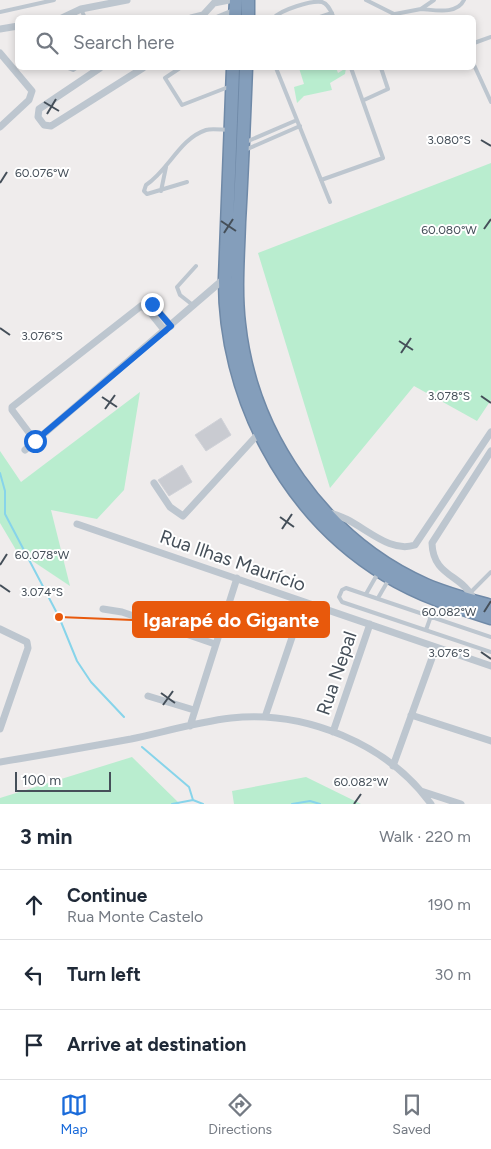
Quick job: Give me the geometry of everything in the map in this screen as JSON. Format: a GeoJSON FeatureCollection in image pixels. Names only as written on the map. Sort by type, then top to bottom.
{"type":"FeatureCollection","features":[{"type":"Feature","properties":{"kind":"highway"},"geometry":{"type":"LineString","coordinates":[[248,0],[248,15]]}},
{"type":"Feature","properties":{"kind":"highway"},"geometry":{"type":"LineString","coordinates":[[233,70],[225,278],[228,324],[236,366],[260,432],[278,468],[305,504],[334,535],[385,574],[426,596],[491,606]]}},
{"type":"Feature","properties":{"kind":"highway"},"geometry":{"type":"LineString","coordinates":[[246,70],[237,289],[239,324],[246,364],[273,438],[296,476],[326,513],[366,548],[405,574],[428,586],[472,602],[491,618]]}},
{"type":"Feature","properties":{"kind":"street"},"geometry":{"type":"LineString","coordinates":[[70,15],[81,10],[127,0]]}},
{"type":"Feature","properties":{"kind":"street"},"geometry":{"type":"LineString","coordinates":[[200,15],[214,3],[234,7]]}},
{"type":"Feature","properties":{"kind":"street"},"geometry":{"type":"LineString","coordinates":[[222,15],[234,7]]}},
{"type":"Feature","properties":{"kind":"street"},"geometry":{"type":"LineString","coordinates":[[0,29],[15,26]]}},
{"type":"Feature","properties":{"kind":"street"},"geometry":{"type":"LineString","coordinates":[[0,53],[32,91],[29,100],[0,127]]}},
{"type":"Feature","properties":{"kind":"street"},"geometry":{"type":"LineString","coordinates":[[97,70],[39,109],[38,117],[44,125],[51,126],[140,70]]}},
{"type":"Feature","properties":{"kind":"street"},"geometry":{"type":"LineString","coordinates":[[25,450],[225,278]]}},
{"type":"Feature","properties":{"kind":"street"},"geometry":{"type":"LineString","coordinates":[[30,434],[12,410],[12,407],[141,306],[152,304],[168,328]]}},
{"type":"Feature","properties":{"kind":"street"},"geometry":{"type":"LineString","coordinates":[[154,483],[170,507],[183,516],[260,432]]}},
{"type":"Feature","properties":{"kind":"street"},"geometry":{"type":"LineString","coordinates":[[326,513],[347,519],[401,548],[416,545],[491,432]]}},
{"type":"Feature","properties":{"kind":"street"},"geometry":{"type":"LineString","coordinates":[[472,602],[436,563],[432,543],[491,451]]}},
{"type":"Feature","properties":{"kind":"street"},"geometry":{"type":"LineString","coordinates":[[432,522],[441,528]]}},
{"type":"Feature","properties":{"kind":"street","name":"Rua Ilhas Maurício"},"geometry":{"type":"LineString","coordinates":[[77,524],[491,666]]}},
{"type":"Feature","properties":{"kind":"street"},"geometry":{"type":"LineString","coordinates":[[190,726],[237,578]]}},
{"type":"Feature","properties":{"kind":"street"},"geometry":{"type":"LineString","coordinates":[[265,717],[304,602]]}},
{"type":"Feature","properties":{"kind":"street"},"geometry":{"type":"LineString","coordinates":[[103,609],[122,612],[215,644]]}},
{"type":"Feature","properties":{"kind":"street","name":"Rua Nepal"},"geometry":{"type":"LineString","coordinates":[[333,732],[370,624]]}},
{"type":"Feature","properties":{"kind":"street"},"geometry":{"type":"LineString","coordinates":[[0,629],[27,642],[27,654],[0,729]]}},
{"type":"Feature","properties":{"kind":"street"},"geometry":{"type":"LineString","coordinates":[[393,766],[436,647]]}},
{"type":"Feature","properties":{"kind":"street"},"geometry":{"type":"LineString","coordinates":[[148,696],[194,710]]}},
{"type":"Feature","properties":{"kind":"street"},"geometry":{"type":"LineString","coordinates":[[411,715],[491,741]]}},
{"type":"Feature","properties":{"kind":"street"},"geometry":{"type":"LineString","coordinates":[[0,762],[230,718],[265,717],[303,722],[333,732],[366,748],[393,766],[422,791],[431,804]]}},
{"type":"Feature","properties":{"kind":"street"},"geometry":{"type":"LineString","coordinates":[[422,791],[461,804]]}},
{"type":"Feature","properties":{"kind":"lane"},"geometry":{"type":"LineString","coordinates":[[0,12],[54,0]]}},
{"type":"Feature","properties":{"kind":"lane"},"geometry":{"type":"LineString","coordinates":[[366,0],[395,14],[421,9],[455,10],[462,6],[464,0]]}},
{"type":"Feature","properties":{"kind":"lane"},"geometry":{"type":"LineString","coordinates":[[421,9],[434,0]]}},
{"type":"Feature","properties":{"kind":"lane"},"geometry":{"type":"LineString","coordinates":[[277,15],[281,11],[321,1],[328,6],[332,13],[326,15]]}},
{"type":"Feature","properties":{"kind":"lane"},"geometry":{"type":"LineString","coordinates":[[81,10],[83,15]]}},
{"type":"Feature","properties":{"kind":"lane"},"geometry":{"type":"LineString","coordinates":[[476,42],[491,37]]}},
{"type":"Feature","properties":{"kind":"lane"},"geometry":{"type":"LineString","coordinates":[[176,70],[168,74],[165,80],[182,106],[233,86]]}},
{"type":"Feature","properties":{"kind":"lane"},"geometry":{"type":"LineString","coordinates":[[277,70],[330,202]]}},
{"type":"Feature","properties":{"kind":"lane"},"geometry":{"type":"LineString","coordinates":[[321,180],[383,158],[364,100],[351,70]]}},
{"type":"Feature","properties":{"kind":"lane"},"geometry":{"type":"LineString","coordinates":[[364,100],[388,89],[382,70]]}},
{"type":"Feature","properties":{"kind":"lane"},"geometry":{"type":"LineString","coordinates":[[476,70],[491,102]]}},
{"type":"Feature","properties":{"kind":"lane"},"geometry":{"type":"LineString","coordinates":[[243,147],[297,120]]}},
{"type":"Feature","properties":{"kind":"lane"},"geometry":{"type":"LineString","coordinates":[[243,147],[300,126]]}},
{"type":"Feature","properties":{"kind":"lane"},"geometry":{"type":"LineString","coordinates":[[187,182],[148,194],[144,191],[146,184],[158,177],[189,139],[207,130],[231,130]]}},
{"type":"Feature","properties":{"kind":"lane"},"geometry":{"type":"LineString","coordinates":[[160,191],[167,164]]}},
{"type":"Feature","properties":{"kind":"lane"},"geometry":{"type":"LineString","coordinates":[[194,306],[180,295],[177,287],[196,266]]}},
{"type":"Feature","properties":{"kind":"lane"},"geometry":{"type":"LineString","coordinates":[[472,602],[491,572]]}},
{"type":"Feature","properties":{"kind":"lane"},"geometry":{"type":"LineString","coordinates":[[366,594],[385,574]]}},
{"type":"Feature","properties":{"kind":"lane"},"geometry":{"type":"LineString","coordinates":[[378,598],[385,574]]}},
{"type":"Feature","properties":{"kind":"lane"},"geometry":{"type":"LineString","coordinates":[[491,637],[346,588],[342,590],[339,597],[342,602],[491,652]]}},
{"type":"Feature","properties":{"kind":"lane"},"geometry":{"type":"LineString","coordinates":[[426,630],[431,616]]}},
{"type":"Feature","properties":{"kind":"green space"},"geometry":{"type":"Polygon","coordinates":[[[300,70],[337,70],[338,73],[346,70],[345,74],[330,83],[332,90],[304,96],[297,103],[294,87],[304,84],[300,70]]]}},
{"type":"Feature","properties":{"kind":"green space"},"geometry":{"type":"Polygon","coordinates":[[[491,163],[491,400],[477,421],[414,386],[330,488],[258,253],[491,163]]]}},
{"type":"Feature","properties":{"kind":"green space"},"geometry":{"type":"Polygon","coordinates":[[[140,392],[124,490],[97,519],[51,510],[70,586],[16,550],[0,523],[0,451],[21,482],[140,392]]]}},
{"type":"Feature","properties":{"kind":"green space"},"geometry":{"type":"Polygon","coordinates":[[[132,757],[180,804],[0,804],[0,798],[132,757]]]}},
{"type":"Feature","properties":{"kind":"green space"},"geometry":{"type":"Polygon","coordinates":[[[306,777],[361,804],[234,804],[232,791],[306,777]]]}},
{"type":"Feature","properties":{"kind":"building"},"geometry":{"type":"Polygon","coordinates":[[[221,418],[231,435],[206,451],[195,435],[221,418]]]}},
{"type":"Feature","properties":{"kind":"building"},"geometry":{"type":"Polygon","coordinates":[[[182,465],[192,482],[169,496],[158,480],[182,465]]]}},
{"type":"Feature","properties":{"kind":"waterway"},"geometry":{"type":"LineString","coordinates":[[0,473],[5,491],[5,514],[59,617],[77,661],[91,682],[124,717]]}},
{"type":"Feature","properties":{"kind":"waterway"},"geometry":{"type":"LineString","coordinates":[[142,747],[189,787],[193,800]]}},
{"type":"Feature","properties":{"kind":"waterway"},"geometry":{"type":"LineString","coordinates":[[172,804],[193,800],[203,804]]}},
{"type":"Feature","properties":{"kind":"waterway"},"geometry":{"type":"LineString","coordinates":[[292,804],[310,801],[320,804]]}},
{"type":"Feature","properties":{"kind":"place","name":"Igarapé do Gigante"},"geometry":{"type":"Point","coordinates":[59,617]}},
{"type":"Feature","properties":{"kind":"route"},"geometry":{"type":"LineString","coordinates":[[35,441],[171,326],[152,304]]}}]}
